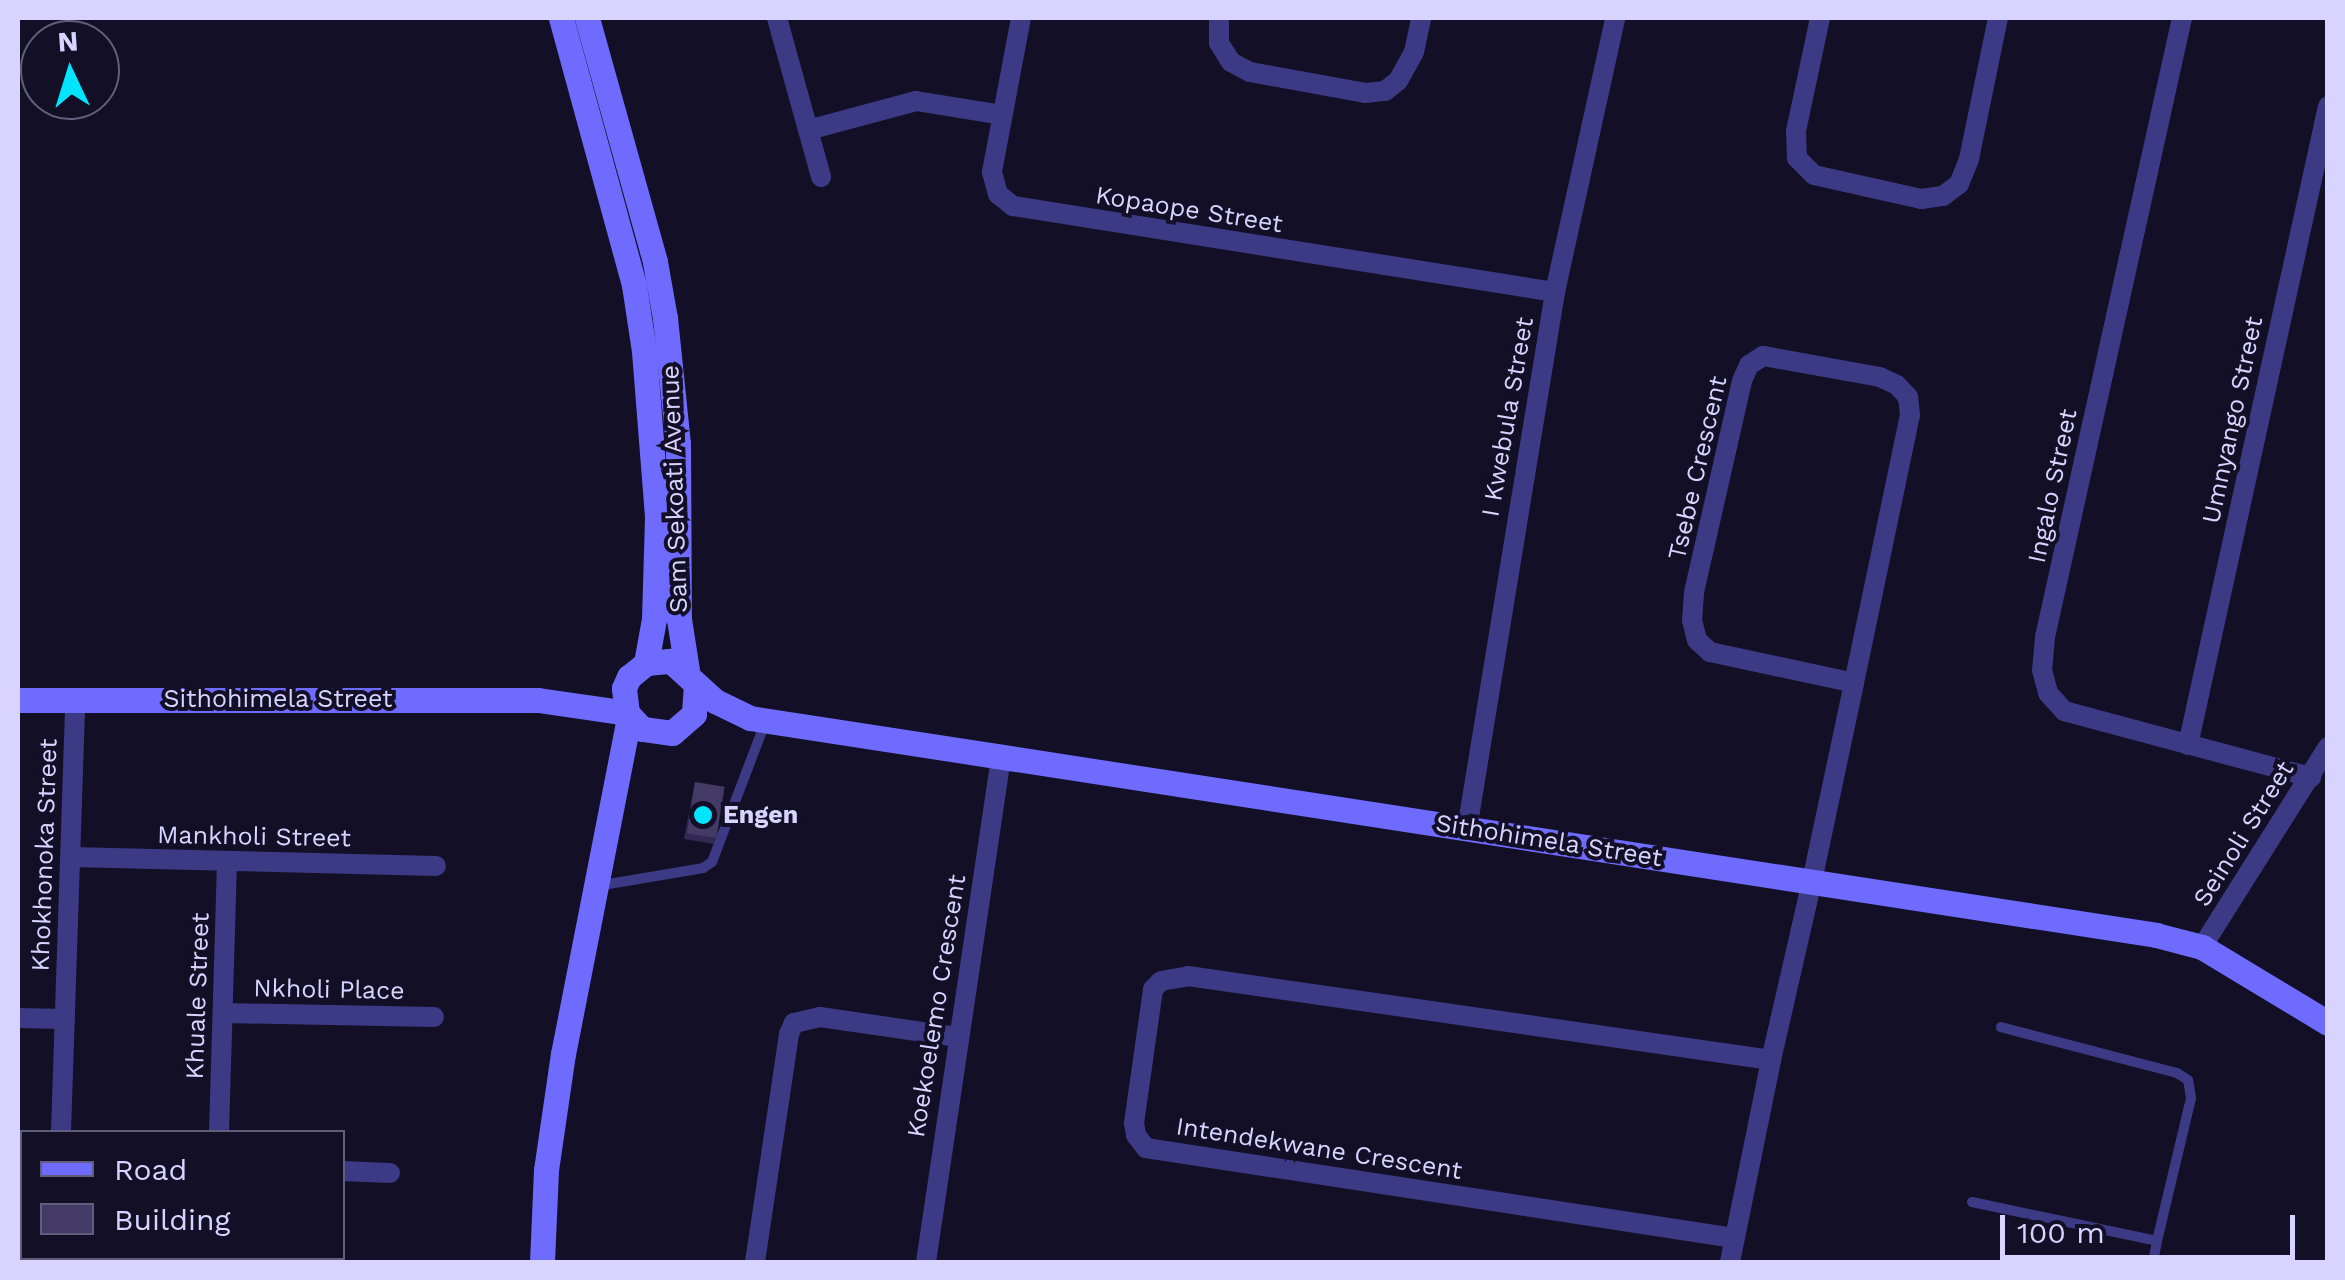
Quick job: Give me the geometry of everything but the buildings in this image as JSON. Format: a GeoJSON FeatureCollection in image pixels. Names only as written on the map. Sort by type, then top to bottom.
{"type":"FeatureCollection","features":[{"type":"Feature","properties":{"kind":"street","name":"Sam Sekoati Avenue"},"geometry":{"type":"LineString","coordinates":[[561,18],[634,285],[644,351],[657,518],[654,619],[637,670]]}},
{"type":"Feature","properties":{"kind":"street","name":"Sam Sekoati Avenue"},"geometry":{"type":"LineString","coordinates":[[587,18],[655,262],[666,318],[678,444],[679,619],[691,677]]}},
{"type":"Feature","properties":{"kind":"street"},"geometry":{"type":"LineString","coordinates":[[776,18],[821,177]]}},
{"type":"Feature","properties":{"kind":"street","name":"Kopaope Street"},"geometry":{"type":"LineString","coordinates":[[1020,18],[992,179],[1003,201],[1024,210],[1555,292]]}},
{"type":"Feature","properties":{"kind":"street"},"geometry":{"type":"LineString","coordinates":[[1218,18],[1219,43],[1230,62],[1250,72],[1365,93],[1385,91],[1398,81],[1414,52],[1421,18]]}},
{"type":"Feature","properties":{"kind":"street","name":"I Kwebula Street"},"geometry":{"type":"LineString","coordinates":[[1467,829],[1555,292],[1616,18]]}},
{"type":"Feature","properties":{"kind":"street"},"geometry":{"type":"LineString","coordinates":[[1820,18],[1796,131],[1797,158],[1814,175],[1920,199],[1943,196],[1958,184],[1968,159],[1998,18]]}},
{"type":"Feature","properties":{"kind":"street","name":"Ingalo Street"},"geometry":{"type":"LineString","coordinates":[[2182,18],[2045,637],[2042,670],[2048,693],[2064,711],[2311,776]]}},
{"type":"Feature","properties":{"kind":"street"},"geometry":{"type":"LineString","coordinates":[[808,130],[916,102],[1002,115]]}},
{"type":"Feature","properties":{"kind":"street","name":"Umnyango Street"},"geometry":{"type":"LineString","coordinates":[[2188,745],[2328,106]]}},
{"type":"Feature","properties":{"kind":"street","name":"Tsebe Crescent"},"geometry":{"type":"LineString","coordinates":[[1730,1262],[1771,1060],[1812,881],[1854,683],[1910,415],[1908,397],[1897,385],[1880,378],[1763,356],[1749,365],[1742,381],[1694,593],[1692,620],[1697,640],[1710,652],[1854,683]]}},
{"type":"Feature","properties":{"kind":"street"},"geometry":{"type":"LineString","coordinates":[[542,1262],[549,1151],[620,771],[628,716],[624,688],[637,670],[672,661],[691,677],[697,707],[684,726],[658,734],[620,771]]}},
{"type":"Feature","properties":{"kind":"street","name":"Sithohimela Street"},"geometry":{"type":"LineString","coordinates":[[538,700],[604,688],[637,670]]}},
{"type":"Feature","properties":{"kind":"street","name":"Sithohimela Street"},"geometry":{"type":"LineString","coordinates":[[691,677],[715,701],[758,720]]}},
{"type":"Feature","properties":{"kind":"street","name":"Sithohimela Street"},"geometry":{"type":"LineString","coordinates":[[18,700],[538,700],[628,716]]}},
{"type":"Feature","properties":{"kind":"street","name":"Khokhonoka Street"},"geometry":{"type":"LineString","coordinates":[[61,1130],[75,700]]}},
{"type":"Feature","properties":{"kind":"street"},"geometry":{"type":"LineString","coordinates":[[628,716],[642,730],[658,734]]}},
{"type":"Feature","properties":{"kind":"street","name":"Sithohimela Street"},"geometry":{"type":"LineString","coordinates":[[684,726],[758,720],[2118,927],[2202,947],[2328,1023]]}},
{"type":"Feature","properties":{"kind":"street","name":"Seinoli Street"},"geometry":{"type":"LineString","coordinates":[[2202,947],[2328,747]]}},
{"type":"Feature","properties":{"kind":"street","name":"Koekoelemo Crescent"},"geometry":{"type":"LineString","coordinates":[[926,1262],[1002,758]]}},
{"type":"Feature","properties":{"kind":"street","name":"Mankholi Street"},"geometry":{"type":"LineString","coordinates":[[70,856],[436,866]]}},
{"type":"Feature","properties":{"kind":"street","name":"Khuale Street"},"geometry":{"type":"LineString","coordinates":[[220,1130],[227,861]]}},
{"type":"Feature","properties":{"kind":"street","name":"Intendekwane Crescent"},"geometry":{"type":"LineString","coordinates":[[1734,1238],[1146,1148],[1136,1135],[1134,1122],[1154,989],[1173,977],[1188,976],[1771,1060]]}},
{"type":"Feature","properties":{"kind":"street","name":"Nkholi Place"},"geometry":{"type":"LineString","coordinates":[[224,1013],[434,1017]]}},
{"type":"Feature","properties":{"kind":"street"},"geometry":{"type":"LineString","coordinates":[[18,1018],[65,1019]]}},
{"type":"Feature","properties":{"kind":"street"},"geometry":{"type":"LineString","coordinates":[[755,1262],[789,1034],[794,1023],[820,1018],[957,1037]]}},
{"type":"Feature","properties":{"kind":"street"},"geometry":{"type":"LineString","coordinates":[[345,1171],[390,1173]]}},
{"type":"Feature","properties":{"kind":"lane"},"geometry":{"type":"LineString","coordinates":[[596,886],[685,872],[712,862],[758,720]]}},
{"type":"Feature","properties":{"kind":"lane"},"geometry":{"type":"LineString","coordinates":[[2001,1026],[2160,1066],[2188,1080],[2191,1098],[2153,1262]]}},
{"type":"Feature","properties":{"kind":"lane"},"geometry":{"type":"LineString","coordinates":[[1972,1202],[2157,1241]]}},
{"type":"Feature","properties":{"kind":"place","name":"Engen"},"geometry":{"type":"Point","coordinates":[703,815]}}]}
